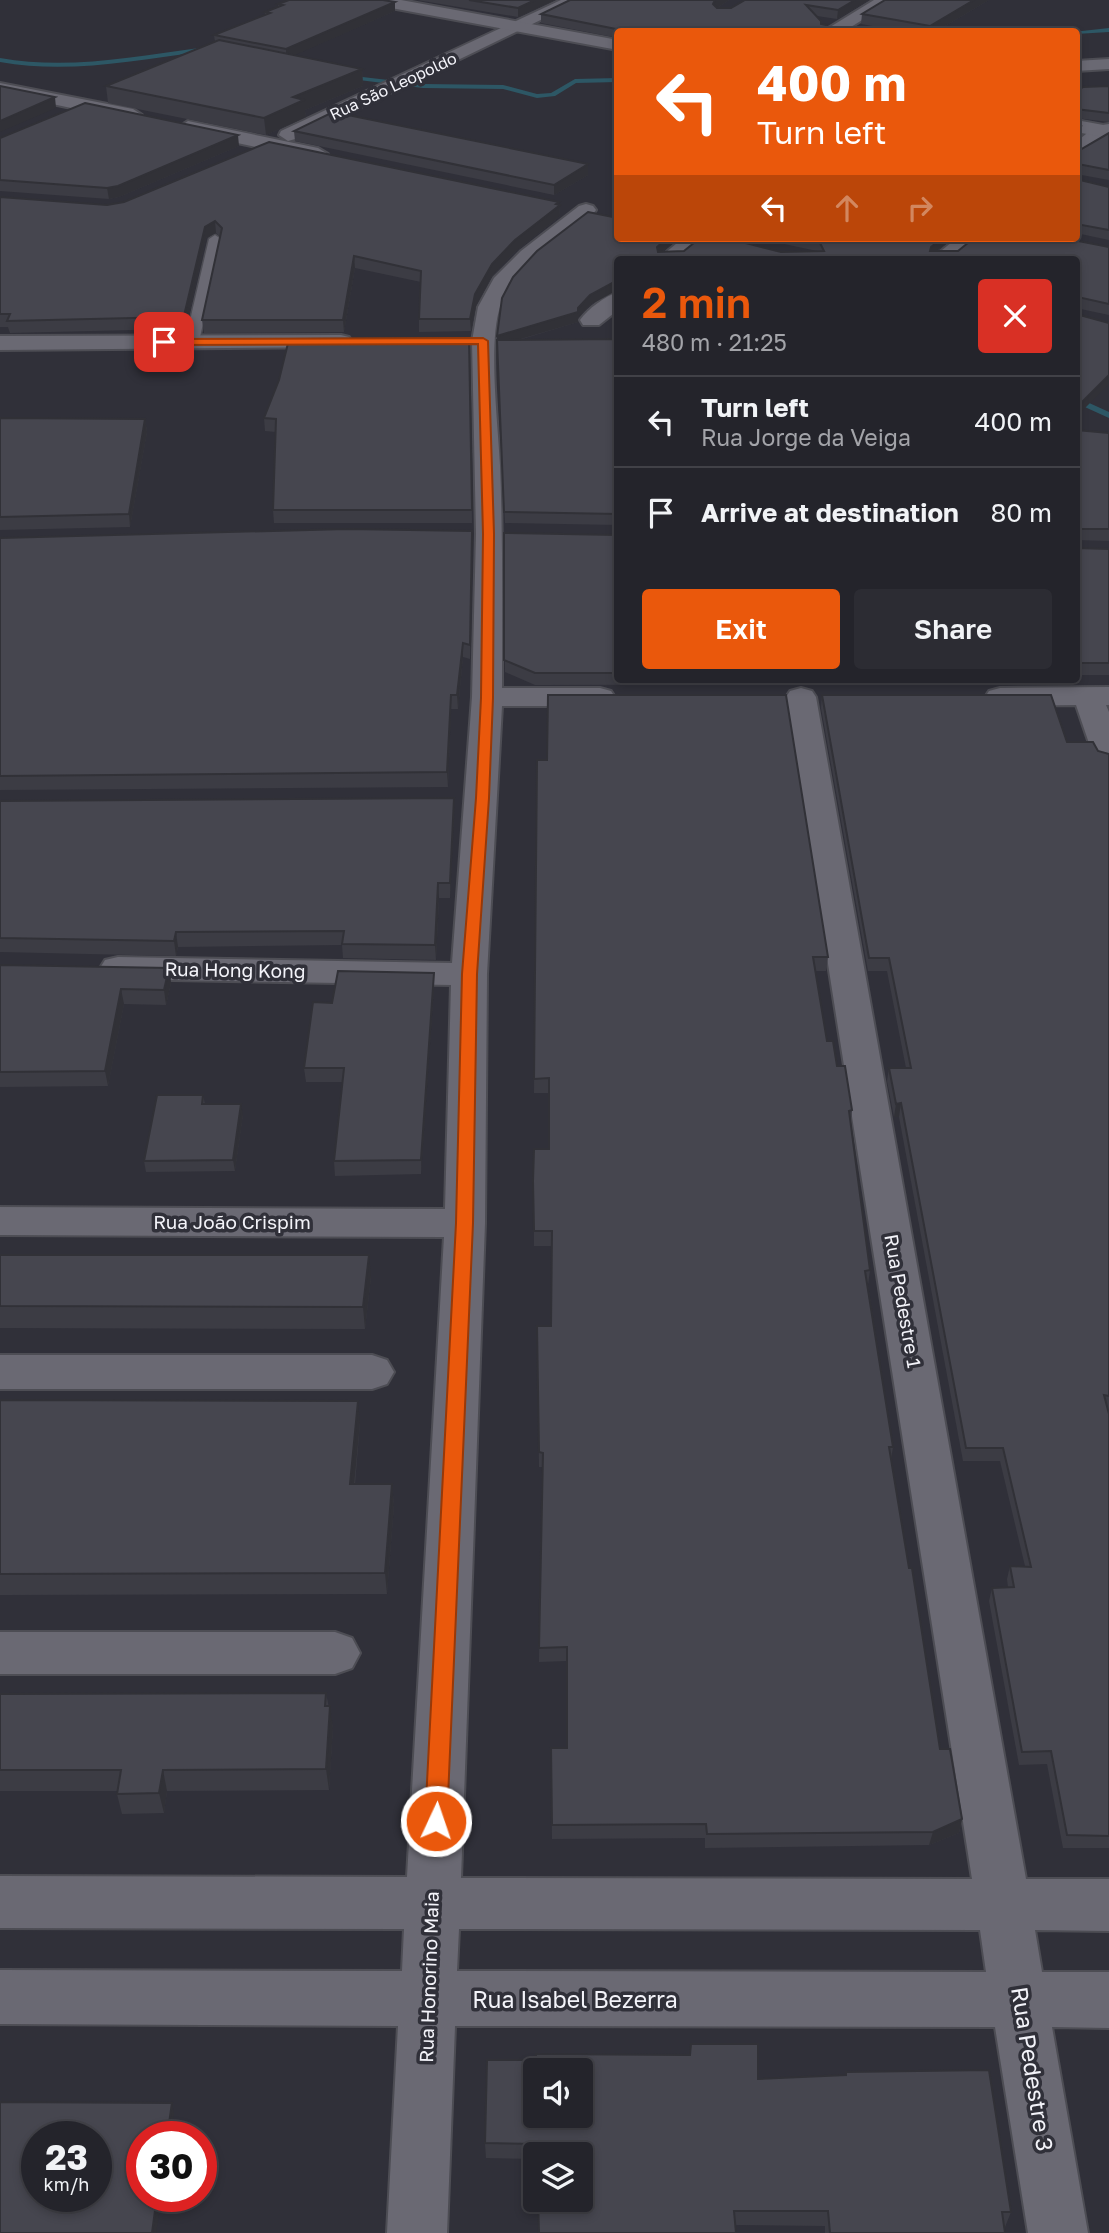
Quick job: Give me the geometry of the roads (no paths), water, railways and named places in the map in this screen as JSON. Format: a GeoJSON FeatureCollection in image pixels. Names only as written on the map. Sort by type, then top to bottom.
{"type":"FeatureCollection","features":[{"type":"Feature","properties":{"kind":"street"},"geometry":{"type":"LineString","coordinates":[[375,0],[614,44]]}},
{"type":"Feature","properties":{"kind":"street","name":"Rua São Leopoldo"},"geometry":{"type":"LineString","coordinates":[[231,160],[574,0]]}},
{"type":"Feature","properties":{"kind":"street"},"geometry":{"type":"LineString","coordinates":[[837,28],[886,0]]}},
{"type":"Feature","properties":{"kind":"street"},"geometry":{"type":"LineString","coordinates":[[1080,66],[1109,64]]}},
{"type":"Feature","properties":{"kind":"street"},"geometry":{"type":"LineString","coordinates":[[0,88],[334,158]]}},
{"type":"Feature","properties":{"kind":"street"},"geometry":{"type":"LineString","coordinates":[[48,121],[85,105]]}},
{"type":"Feature","properties":{"kind":"street"},"geometry":{"type":"LineString","coordinates":[[1080,127],[1107,131]]}},
{"type":"Feature","properties":{"kind":"street"},"geometry":{"type":"LineString","coordinates":[[1080,149],[1107,131]]}},
{"type":"Feature","properties":{"kind":"street","name":"Rua Honorino Maia"},"geometry":{"type":"LineString","coordinates":[[418,2233],[465,1223],[469,799],[487,698],[489,534],[469,341],[502,283],[528,256],[584,210]]}},
{"type":"Feature","properties":{"kind":"street"},"geometry":{"type":"LineString","coordinates":[[673,256],[691,242]]}},
{"type":"Feature","properties":{"kind":"street"},"geometry":{"type":"LineString","coordinates":[[946,256],[965,242]]}},
{"type":"Feature","properties":{"kind":"street"},"geometry":{"type":"LineString","coordinates":[[591,320],[614,302]]}},
{"type":"Feature","properties":{"kind":"street"},"geometry":{"type":"LineString","coordinates":[[0,343],[358,341]]}},
{"type":"Feature","properties":{"kind":"street"},"geometry":{"type":"LineString","coordinates":[[979,696],[1098,696],[1109,755]]}},
{"type":"Feature","properties":{"kind":"street"},"geometry":{"type":"LineString","coordinates":[[487,698],[624,697]]}},
{"type":"Feature","properties":{"kind":"street","name":"Rua Pedestre 1"},"geometry":{"type":"LineString","coordinates":[[801,697],[1005,1904]]}},
{"type":"Feature","properties":{"kind":"street","name":"Rua Hong Kong"},"geometry":{"type":"LineString","coordinates":[[83,968],[469,974]]}},
{"type":"Feature","properties":{"kind":"street","name":"Rua João Crispim"},"geometry":{"type":"LineString","coordinates":[[0,1221],[465,1223]]}},
{"type":"Feature","properties":{"kind":"street"},"geometry":{"type":"LineString","coordinates":[[0,1372],[372,1372]]}},
{"type":"Feature","properties":{"kind":"street"},"geometry":{"type":"LineString","coordinates":[[0,1653],[335,1653]]}},
{"type":"Feature","properties":{"kind":"street"},"geometry":{"type":"LineString","coordinates":[[0,1902],[1109,1905]]}},
{"type":"Feature","properties":{"kind":"street","name":"Rua Pedestre 3"},"geometry":{"type":"LineString","coordinates":[[1005,1904],[1058,2233]]}},
{"type":"Feature","properties":{"kind":"street","name":"Rua Isabel Bezerra"},"geometry":{"type":"LineString","coordinates":[[0,1997],[1109,2000]]}},
{"type":"Feature","properties":{"kind":"lane"},"geometry":{"type":"LineString","coordinates":[[192,342],[215,239]]}},
{"type":"Feature","properties":{"kind":"waterway"},"geometry":{"type":"LineString","coordinates":[[1080,32],[1109,30]]}},
{"type":"Feature","properties":{"kind":"waterway"},"geometry":{"type":"LineString","coordinates":[[0,60],[74,66],[199,50],[212,52]]}},
{"type":"Feature","properties":{"kind":"waterway"},"geometry":{"type":"LineString","coordinates":[[345,77],[423,86],[503,87],[537,96],[553,95],[575,81],[614,80]]}},
{"type":"Feature","properties":{"kind":"waterway"},"geometry":{"type":"LineString","coordinates":[[1080,402],[1109,415]]}}]}
